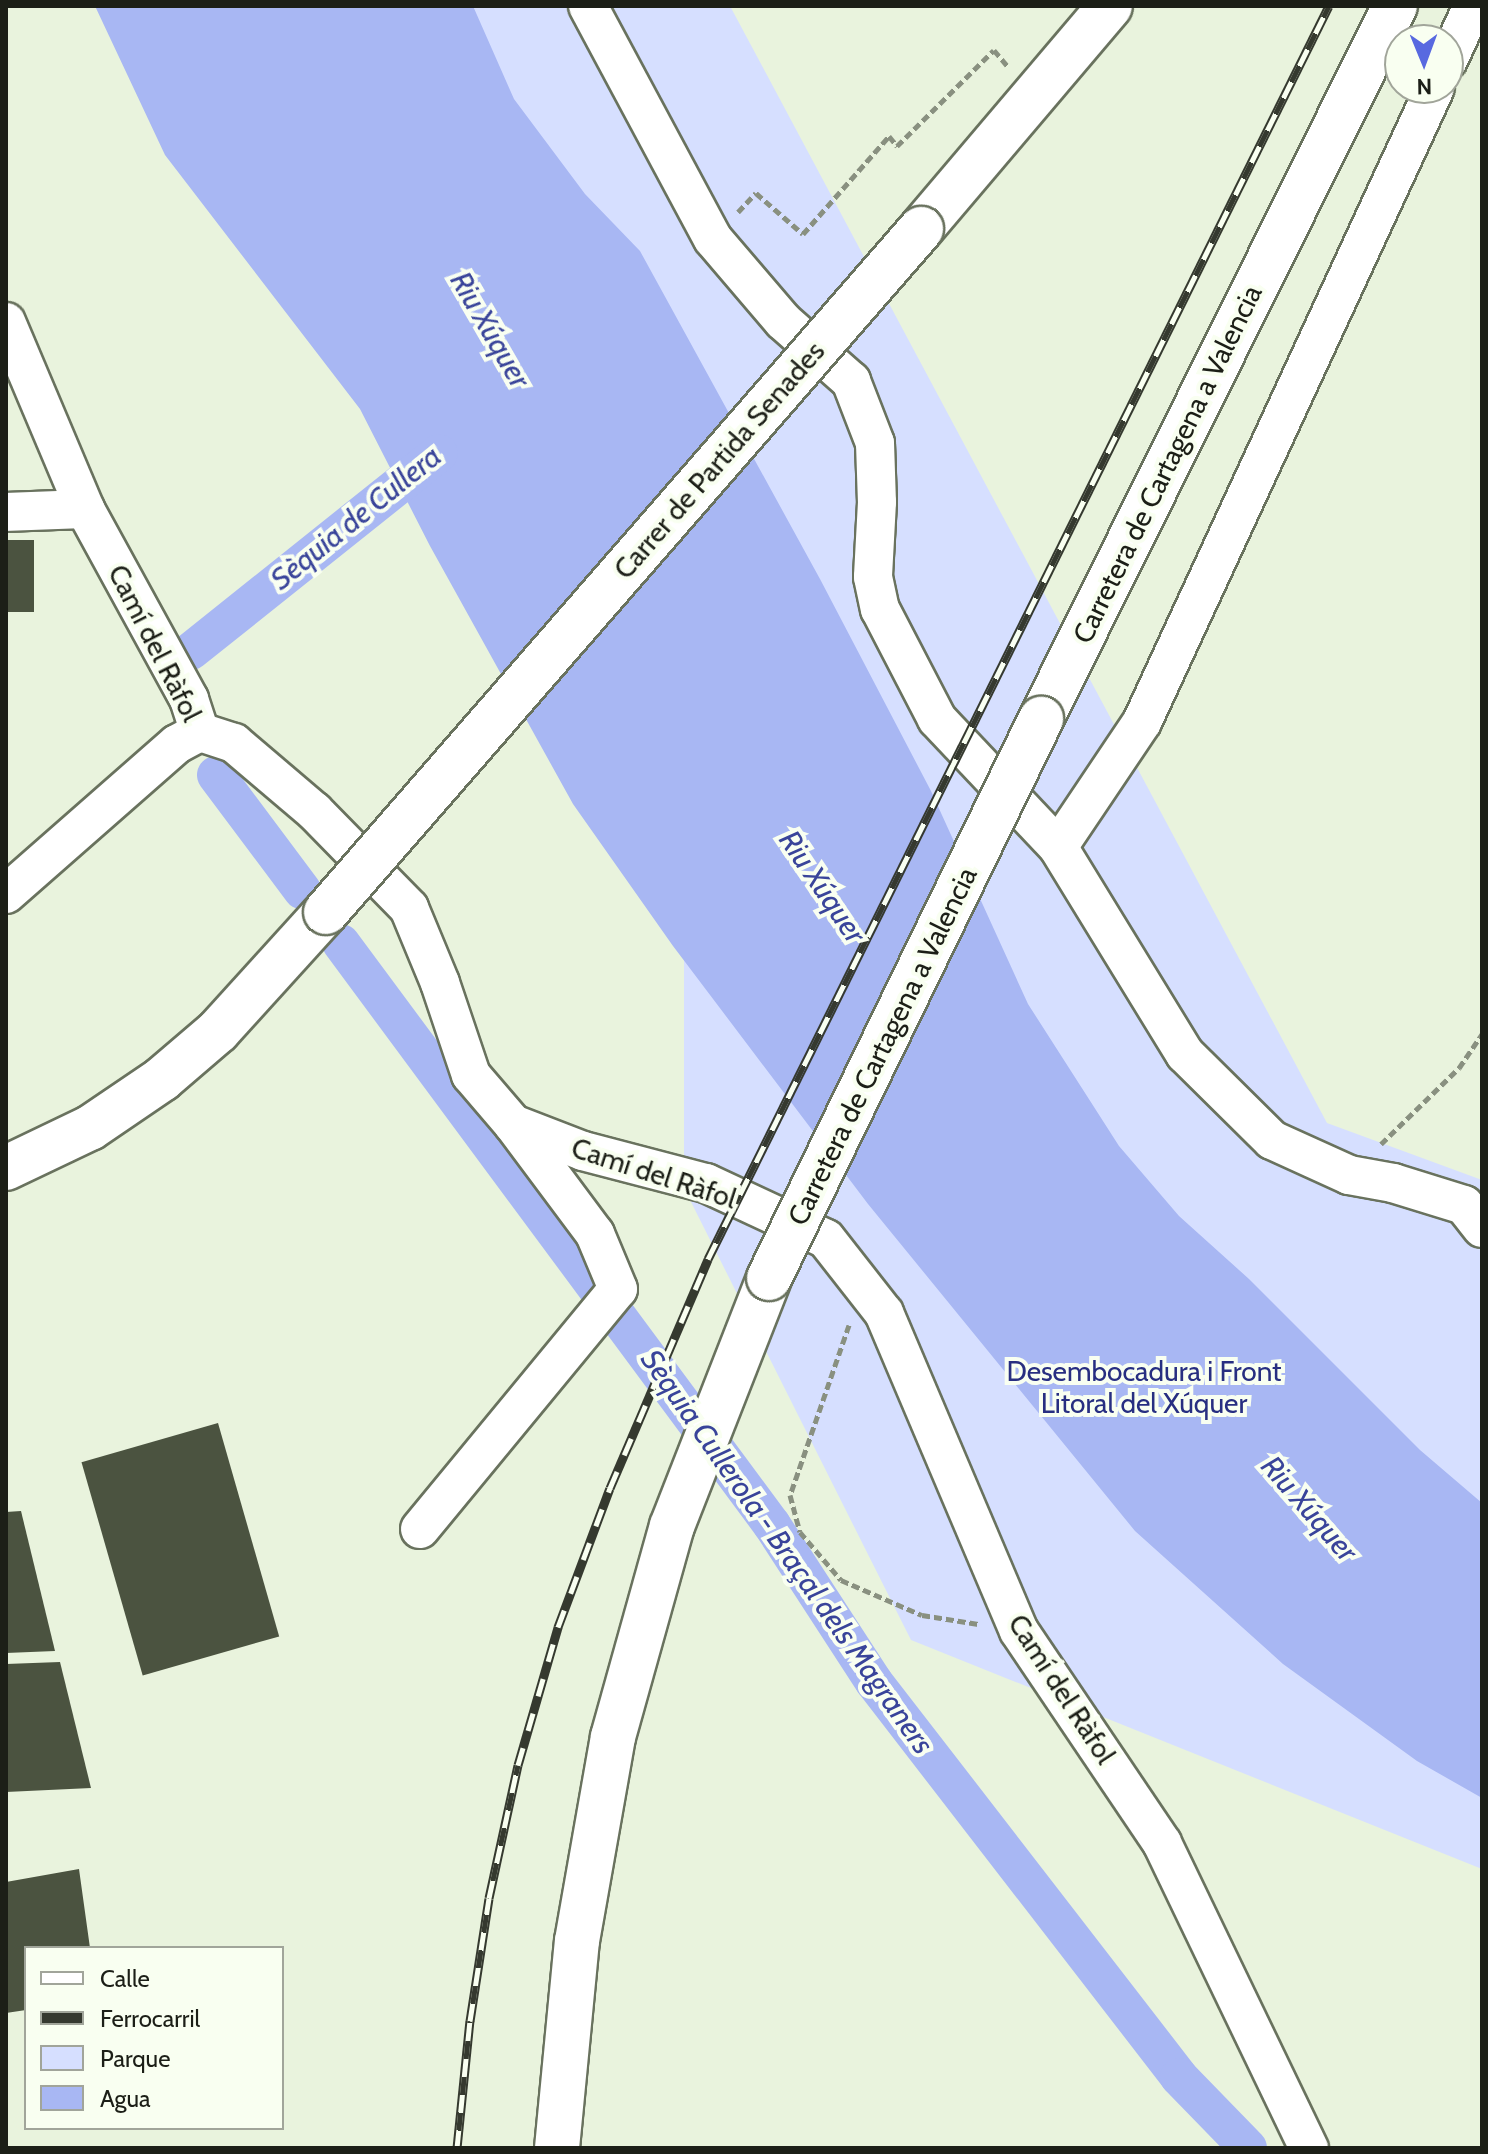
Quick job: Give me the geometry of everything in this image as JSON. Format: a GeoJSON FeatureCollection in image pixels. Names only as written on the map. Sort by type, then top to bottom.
{"type":"FeatureCollection","features":[{"type":"Feature","properties":{"kind":"main road","name":"Carrer de Partida Senades"},"geometry":{"type":"LineString","coordinates":[[6,1168],[90,1128],[162,1079],[218,1031],[326,912],[921,229],[1110,6]]}},
{"type":"Feature","properties":{"kind":"main road","name":"Carretera de Cartagena a Valencia"},"geometry":{"type":"LineString","coordinates":[[557,2148],[577,1941],[613,1737],[674,1521],[740,1352],[769,1278],[1041,719],[1395,6]]}},
{"type":"Feature","properties":{"kind":"street"},"geometry":{"type":"LineString","coordinates":[[588,6],[713,239],[783,321],[851,381],[875,443],[877,502],[873,562],[880,609],[937,719],[1058,847],[1185,1054],[1272,1140],[1349,1175],[1393,1183],[1464,1205],[1482,1228]]}},
{"type":"Feature","properties":{"kind":"street"},"geometry":{"type":"LineString","coordinates":[[1464,25],[1473,6]]}},
{"type":"Feature","properties":{"kind":"street"},"geometry":{"type":"LineString","coordinates":[[1058,847],[1142,722],[1428,104]]}},
{"type":"Feature","properties":{"kind":"street","name":"Camí del Ràfol"},"geometry":{"type":"LineString","coordinates":[[6,322],[85,509],[189,699],[200,732],[234,743],[314,811],[409,908],[440,983],[471,1075],[513,1124],[583,1151],[706,1183],[826,1239],[884,1313],[1019,1631],[1162,1843],[1309,2148]]}},
{"type":"Feature","properties":{"kind":"street"},"geometry":{"type":"LineString","coordinates":[[6,512],[85,509]]}},
{"type":"Feature","properties":{"kind":"street"},"geometry":{"type":"LineString","coordinates":[[6,894],[177,744],[200,732]]}},
{"type":"Feature","properties":{"kind":"street"},"geometry":{"type":"LineString","coordinates":[[420,1529],[618,1289],[595,1234],[513,1124]]}},
{"type":"Feature","properties":{"kind":"path"},"geometry":{"type":"LineString","coordinates":[[713,239],[756,193],[803,234],[889,136],[897,146],[994,50],[1033,97]]}},
{"type":"Feature","properties":{"kind":"path"},"geometry":{"type":"LineString","coordinates":[[1349,1175],[1459,1068],[1482,1034]]}},
{"type":"Feature","properties":{"kind":"path"},"geometry":{"type":"LineString","coordinates":[[862,1285],[790,1495],[800,1532],[841,1580],[922,1615],[1019,1631]]}},
{"type":"Feature","properties":{"kind":"green space","name":"Desembocadura i Front Litoral del Xúquer"},"geometry":{"type":"Polygon","coordinates":[[[183,6],[730,6],[1327,1123],[1482,1180],[1482,1869],[911,1640],[684,1188],[684,936],[183,6]]]}},
{"type":"Feature","properties":{"kind":"water","name":"Riu Xúquer"},"geometry":{"type":"Polygon","coordinates":[[[95,6],[473,6],[514,99],[585,194],[640,251],[820,579],[931,791],[1028,1004],[1119,1146],[1179,1216],[1249,1279],[1420,1450],[1482,1503],[1482,1798],[1417,1761],[1283,1664],[1135,1531],[868,1204],[673,946],[573,804],[430,546],[360,409],[165,155],[95,6]]]}},
{"type":"Feature","properties":{"kind":"building"},"geometry":{"type":"Polygon","coordinates":[[[6,540],[34,540],[34,612],[6,612],[6,540]]]}},
{"type":"Feature","properties":{"kind":"building"},"geometry":{"type":"Polygon","coordinates":[[[218,1423],[279,1636],[143,1676],[82,1462],[218,1423]]]}},
{"type":"Feature","properties":{"kind":"building"},"geometry":{"type":"Polygon","coordinates":[[[21,1511],[55,1651],[6,1653],[6,1512],[21,1511]]]}},
{"type":"Feature","properties":{"kind":"building"},"geometry":{"type":"Polygon","coordinates":[[[60,1662],[91,1788],[6,1792],[6,1664],[60,1662]]]}},
{"type":"Feature","properties":{"kind":"building"},"geometry":{"type":"Polygon","coordinates":[[[79,1869],[90,1946],[24,1946],[24,2010],[6,2013],[6,1882],[79,1869]]]}},
{"type":"Feature","properties":{"kind":"waterway","name":"Sèquia de Cullera"},"geometry":{"type":"LineString","coordinates":[[191,651],[439,453]]}},
{"type":"Feature","properties":{"kind":"waterway","name":"Sèquia de Cullera"},"geometry":{"type":"LineString","coordinates":[[216,775],[302,890]]}},
{"type":"Feature","properties":{"kind":"waterway","name":"Sèquia Cullerola - Braçal dels Magraners"},"geometry":{"type":"LineString","coordinates":[[341,943],[772,1525],[874,1682],[1179,2077],[1248,2148]]}},
{"type":"Feature","properties":{"kind":"railway"},"geometry":{"type":"LineString","coordinates":[[457,2148],[470,2021],[489,1898],[518,1765],[558,1627],[610,1488],[708,1259],[1329,6]]}}]}
